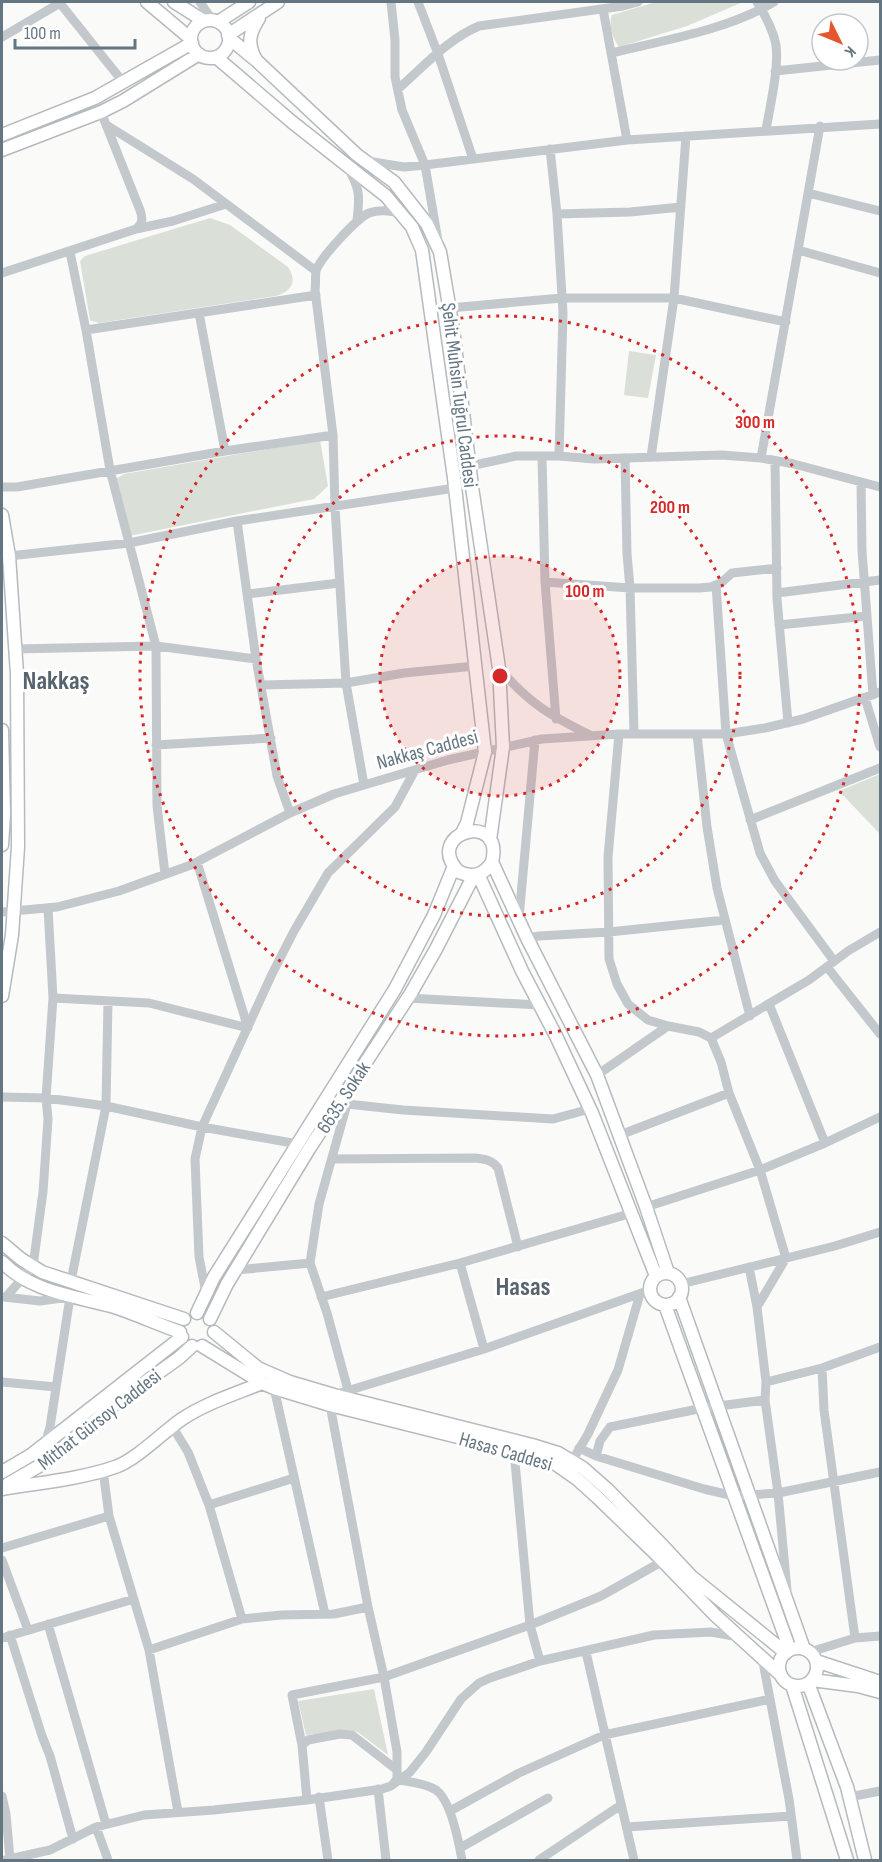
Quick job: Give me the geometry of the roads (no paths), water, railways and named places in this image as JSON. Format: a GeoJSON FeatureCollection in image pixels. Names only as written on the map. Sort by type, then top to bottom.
{"type":"FeatureCollection","features":[{"type":"Feature","properties":{"kind":"main road"},"geometry":{"type":"LineString","coordinates":[[147,2],[208,58],[216,57],[226,49],[229,36],[278,2]]}},
{"type":"Feature","properties":{"kind":"main road"},"geometry":{"type":"LineString","coordinates":[[174,2],[224,27],[229,36]]}},
{"type":"Feature","properties":{"kind":"main road"},"geometry":{"type":"LineString","coordinates":[[2,150],[101,112],[123,101],[194,45],[195,29],[249,2]]}},
{"type":"Feature","properties":{"kind":"main road"},"geometry":{"type":"LineString","coordinates":[[257,61],[251,50],[250,36],[263,12]]}},
{"type":"Feature","properties":{"kind":"main road","name":"Şehit Muhsin Tuğrul Caddesi"},"geometry":{"type":"LineString","coordinates":[[229,36],[363,160],[394,182],[427,224],[440,252],[450,308],[499,668],[503,747],[490,840]]}},
{"type":"Feature","properties":{"kind":"main road"},"geometry":{"type":"LineString","coordinates":[[2,135],[95,98],[194,45]]}},
{"type":"Feature","properties":{"kind":"main road","name":"Şehit Muhsin Tuğrul Caddesi"},"geometry":{"type":"LineString","coordinates":[[216,57],[292,122],[386,196],[412,227],[422,249],[455,489],[485,752],[467,823],[462,833]]}},
{"type":"Feature","properties":{"kind":"main road"},"geometry":{"type":"LineString","coordinates":[[2,515],[9,556],[17,674],[18,847],[7,911],[12,935],[2,996]]}},
{"type":"Feature","properties":{"kind":"main road"},"geometry":{"type":"LineString","coordinates":[[2,730],[4,814],[2,845]]}},
{"type":"Feature","properties":{"kind":"main road"},"geometry":{"type":"LineString","coordinates":[[477,831],[490,840],[494,847],[494,854],[488,868],[476,875],[459,872],[450,859],[452,844],[456,837],[462,833],[477,831]]}},
{"type":"Feature","properties":{"kind":"main road"},"geometry":{"type":"LineString","coordinates":[[492,862],[527,939],[597,1075],[646,1207],[662,1274]]}},
{"type":"Feature","properties":{"kind":"main road","name":"6635. Sokak"},"geometry":{"type":"LineString","coordinates":[[197,1313],[214,1277],[395,989],[434,915],[454,866]]}},
{"type":"Feature","properties":{"kind":"main road"},"geometry":{"type":"LineString","coordinates":[[476,875],[590,1109],[632,1214],[662,1274]]}},
{"type":"Feature","properties":{"kind":"main road","name":"6635. Sokak"},"geometry":{"type":"LineString","coordinates":[[210,1318],[236,1270],[407,998],[476,875]]}},
{"type":"Feature","properties":{"kind":"main road"},"geometry":{"type":"LineString","coordinates":[[2,1244],[42,1272],[184,1319]]}},
{"type":"Feature","properties":{"kind":"main road"},"geometry":{"type":"LineString","coordinates":[[2,1262],[23,1279],[70,1297],[113,1307],[181,1334]]}},
{"type":"Feature","properties":{"kind":"main road"},"geometry":{"type":"LineString","coordinates":[[662,1274],[676,1276],[681,1284],[682,1291],[679,1298],[665,1305],[645,1292],[651,1282],[662,1274]]}},
{"type":"Feature","properties":{"kind":"main road"},"geometry":{"type":"LineString","coordinates":[[679,1298],[788,1604],[810,1654],[817,1671],[810,1681],[803,1685],[787,1682],[781,1675],[781,1659],[788,1652],[798,1648],[810,1654],[880,1682]]}},
{"type":"Feature","properties":{"kind":"main road"},"geometry":{"type":"LineString","coordinates":[[665,1305],[788,1652]]}},
{"type":"Feature","properties":{"kind":"main road"},"geometry":{"type":"LineString","coordinates":[[197,1313],[210,1318],[213,1332],[210,1340],[197,1346],[184,1341],[180,1327],[184,1319],[197,1313]]}},
{"type":"Feature","properties":{"kind":"main road","name":"Hasas Caddesi"},"geometry":{"type":"LineString","coordinates":[[213,1332],[258,1368],[332,1400],[550,1460],[578,1479],[663,1560],[710,1610],[781,1675]]}},
{"type":"Feature","properties":{"kind":"main road","name":"Mithat Gürsoy Caddesi"},"geometry":{"type":"LineString","coordinates":[[2,1472],[31,1455],[181,1334]]}},
{"type":"Feature","properties":{"kind":"main road","name":"Mithat Gürsoy Caddesi"},"geometry":{"type":"LineString","coordinates":[[2,1488],[46,1462],[116,1403],[197,1346]]}},
{"type":"Feature","properties":{"kind":"main road","name":"Hasas Caddesi"},"geometry":{"type":"LineString","coordinates":[[197,1346],[268,1386],[532,1445],[558,1453],[572,1461],[608,1490],[692,1577],[788,1652]]}},
{"type":"Feature","properties":{"kind":"main road","name":"Mithat Gürsoy Caddesi"},"geometry":{"type":"LineString","coordinates":[[2,1488],[117,1467],[182,1419],[213,1402],[268,1386]]}},
{"type":"Feature","properties":{"kind":"main road"},"geometry":{"type":"LineString","coordinates":[[810,1681],[858,1686],[880,1692]]}},
{"type":"Feature","properties":{"kind":"main road"},"geometry":{"type":"LineString","coordinates":[[810,1681],[849,1797],[865,1860]]}},
{"type":"Feature","properties":{"kind":"main road"},"geometry":{"type":"LineString","coordinates":[[792,1684],[847,1860]]}},
{"type":"Feature","properties":{"kind":"street"},"geometry":{"type":"LineString","coordinates":[[2,37],[59,2],[123,82]]}},
{"type":"Feature","properties":{"kind":"street"},"geometry":{"type":"LineString","coordinates":[[200,2],[211,21]]}},
{"type":"Feature","properties":{"kind":"street"},"geometry":{"type":"LineString","coordinates":[[391,2],[395,40],[395,77],[402,110],[425,165],[440,252]]}},
{"type":"Feature","properties":{"kind":"street"},"geometry":{"type":"LineString","coordinates":[[418,2],[473,159]]}},
{"type":"Feature","properties":{"kind":"street"},"geometry":{"type":"LineString","coordinates":[[398,89],[466,32],[479,26],[638,2]]}},
{"type":"Feature","properties":{"kind":"street"},"geometry":{"type":"LineString","coordinates":[[611,53],[675,38],[741,18],[759,5],[774,2]]}},
{"type":"Feature","properties":{"kind":"street"},"geometry":{"type":"LineString","coordinates":[[759,5],[772,30],[776,47],[775,71],[766,130]]}},
{"type":"Feature","properties":{"kind":"street"},"geometry":{"type":"LineString","coordinates":[[606,6],[611,53],[627,140]]}},
{"type":"Feature","properties":{"kind":"street"},"geometry":{"type":"LineString","coordinates":[[775,71],[880,60]]}},
{"type":"Feature","properties":{"kind":"street"},"geometry":{"type":"LineString","coordinates":[[101,112],[143,219],[136,230]]}},
{"type":"Feature","properties":{"kind":"street"},"geometry":{"type":"LineString","coordinates":[[363,160],[404,166],[425,165],[627,140],[880,124]]}},
{"type":"Feature","properties":{"kind":"street"},"geometry":{"type":"LineString","coordinates":[[108,126],[193,179],[316,271]]}},
{"type":"Feature","properties":{"kind":"street"},"geometry":{"type":"LineString","coordinates":[[761,458],[820,126]]}},
{"type":"Feature","properties":{"kind":"street"},"geometry":{"type":"LineString","coordinates":[[651,457],[675,298],[686,136]]}},
{"type":"Feature","properties":{"kind":"street"},"geometry":{"type":"LineString","coordinates":[[550,149],[562,298],[560,456]]}},
{"type":"Feature","properties":{"kind":"street"},"geometry":{"type":"LineString","coordinates":[[344,163],[357,183],[359,192],[357,220]]}},
{"type":"Feature","properties":{"kind":"street"},"geometry":{"type":"LineString","coordinates":[[808,193],[880,211]]}},
{"type":"Feature","properties":{"kind":"street"},"geometry":{"type":"LineString","coordinates":[[2,273],[226,204]]}},
{"type":"Feature","properties":{"kind":"street"},"geometry":{"type":"LineString","coordinates":[[557,214],[630,212],[681,207]]}},
{"type":"Feature","properties":{"kind":"street"},"geometry":{"type":"LineString","coordinates":[[364,785],[346,683],[334,507],[333,435],[316,295],[316,271],[323,258],[357,220],[369,213],[379,211],[401,213]]}},
{"type":"Feature","properties":{"kind":"street"},"geometry":{"type":"LineString","coordinates":[[798,250],[880,273]]}},
{"type":"Feature","properties":{"kind":"street"},"geometry":{"type":"LineString","coordinates":[[70,252],[110,470],[156,646],[157,806],[165,874]]}},
{"type":"Feature","properties":{"kind":"street"},"geometry":{"type":"LineString","coordinates":[[86,330],[316,295]]}},
{"type":"Feature","properties":{"kind":"street"},"geometry":{"type":"LineString","coordinates":[[450,308],[562,298],[675,298],[786,322]]}},
{"type":"Feature","properties":{"kind":"street"},"geometry":{"type":"LineString","coordinates":[[199,313],[225,451]]}},
{"type":"Feature","properties":{"kind":"street"},"geometry":{"type":"LineString","coordinates":[[2,487],[17,487],[333,435]]}},
{"type":"Feature","properties":{"kind":"street"},"geometry":{"type":"LineString","coordinates":[[470,466],[516,456],[594,459],[722,455],[761,458],[880,487]]}},
{"type":"Feature","properties":{"kind":"street"},"geometry":{"type":"LineString","coordinates":[[542,456],[545,582],[556,719]]}},
{"type":"Feature","properties":{"kind":"street"},"geometry":{"type":"LineString","coordinates":[[625,458],[634,734]]}},
{"type":"Feature","properties":{"kind":"street"},"geometry":{"type":"LineString","coordinates":[[775,461],[777,593],[788,723]]}},
{"type":"Feature","properties":{"kind":"street"},"geometry":{"type":"LineString","coordinates":[[861,482],[864,581],[873,695],[880,747]]}},
{"type":"Feature","properties":{"kind":"street"},"geometry":{"type":"LineString","coordinates":[[9,556],[129,543],[237,521],[455,489]]}},
{"type":"Feature","properties":{"kind":"street"},"geometry":{"type":"LineString","coordinates":[[237,521],[256,659],[278,776],[290,813]]}},
{"type":"Feature","properties":{"kind":"street"},"geometry":{"type":"LineString","coordinates":[[545,582],[630,588],[699,588],[721,583],[732,573],[777,568]]}},
{"type":"Feature","properties":{"kind":"street"},"geometry":{"type":"LineString","coordinates":[[777,593],[880,580]]}},
{"type":"Feature","properties":{"kind":"street"},"geometry":{"type":"LineString","coordinates":[[247,594],[339,583]]}},
{"type":"Feature","properties":{"kind":"street"},"geometry":{"type":"LineString","coordinates":[[716,585],[726,734],[760,853],[775,881],[830,964],[880,1034]]}},
{"type":"Feature","properties":{"kind":"street"},"geometry":{"type":"LineString","coordinates":[[779,625],[867,616]]}},
{"type":"Feature","properties":{"kind":"street"},"geometry":{"type":"LineString","coordinates":[[15,649],[156,646],[256,659]]}},
{"type":"Feature","properties":{"kind":"street"},"geometry":{"type":"LineString","coordinates":[[262,685],[346,683],[404,673],[475,666]]}},
{"type":"Feature","properties":{"kind":"street"},"geometry":{"type":"LineString","coordinates":[[499,668],[535,705],[556,719],[592,736]]}},
{"type":"Feature","properties":{"kind":"street","name":"Nakkaş Caddesi"},"geometry":{"type":"LineString","coordinates":[[7,911],[48,908],[118,891],[197,862],[290,813],[334,794],[503,747],[535,740],[619,734],[726,734],[788,723],[873,695]]}},
{"type":"Feature","properties":{"kind":"street"},"geometry":{"type":"LineString","coordinates":[[619,734],[608,857],[609,959],[617,984],[628,1004],[648,1020],[699,1032],[711,1038],[721,1062],[729,1093],[760,1170],[786,1258],[757,1307]]}},
{"type":"Feature","properties":{"kind":"street"},"geometry":{"type":"LineString","coordinates":[[698,734],[707,827],[717,888],[750,1016]]}},
{"type":"Feature","properties":{"kind":"street"},"geometry":{"type":"LineString","coordinates":[[156,745],[271,738]]}},
{"type":"Feature","properties":{"kind":"street"},"geometry":{"type":"LineString","coordinates":[[519,921],[535,740]]}},
{"type":"Feature","properties":{"kind":"street"},"geometry":{"type":"LineString","coordinates":[[750,820],[880,768]]}},
{"type":"Feature","properties":{"kind":"street"},"geometry":{"type":"LineString","coordinates":[[206,1293],[199,1257],[195,1159],[202,1127],[294,931],[328,873],[395,807],[416,770]]}},
{"type":"Feature","properties":{"kind":"street"},"geometry":{"type":"LineString","coordinates":[[197,862],[248,1028]]}},
{"type":"Feature","properties":{"kind":"street"},"geometry":{"type":"LineString","coordinates":[[4,1297],[33,1266],[44,1182],[48,1119],[46,1098],[53,998],[48,908]]}},
{"type":"Feature","properties":{"kind":"street"},"geometry":{"type":"LineString","coordinates":[[527,939],[539,936],[609,932],[725,920]]}},
{"type":"Feature","properties":{"kind":"street"},"geometry":{"type":"LineString","coordinates":[[711,1038],[809,980],[880,932]]}},
{"type":"Feature","properties":{"kind":"street"},"geometry":{"type":"LineString","coordinates":[[53,998],[149,1003],[248,1028]]}},
{"type":"Feature","properties":{"kind":"street"},"geometry":{"type":"LineString","coordinates":[[407,998],[539,1005]]}},
{"type":"Feature","properties":{"kind":"street"},"geometry":{"type":"LineString","coordinates":[[71,1281],[106,1106],[108,1001]]}},
{"type":"Feature","properties":{"kind":"street"},"geometry":{"type":"LineString","coordinates":[[769,1004],[825,1143]]}},
{"type":"Feature","properties":{"kind":"street"},"geometry":{"type":"LineString","coordinates":[[597,1075],[668,1026]]}},
{"type":"Feature","properties":{"kind":"street"},"geometry":{"type":"LineString","coordinates":[[348,1390],[327,1313],[310,1263],[319,1204],[347,1104],[349,1087]]}},
{"type":"Feature","properties":{"kind":"street"},"geometry":{"type":"LineString","coordinates":[[620,1135],[729,1093]]}},
{"type":"Feature","properties":{"kind":"street"},"geometry":{"type":"LineString","coordinates":[[2,1097],[46,1098],[106,1106],[202,1127],[298,1144]]}},
{"type":"Feature","properties":{"kind":"street"},"geometry":{"type":"LineString","coordinates":[[347,1104],[403,1110],[553,1119],[590,1109]]}},
{"type":"Feature","properties":{"kind":"street"},"geometry":{"type":"LineString","coordinates":[[646,1207],[760,1170],[880,1117]]}},
{"type":"Feature","properties":{"kind":"street"},"geometry":{"type":"LineString","coordinates":[[332,1159],[475,1158],[489,1160],[498,1168],[518,1247]]}},
{"type":"Feature","properties":{"kind":"street"},"geometry":{"type":"LineString","coordinates":[[321,1297],[460,1263],[632,1214]]}},
{"type":"Feature","properties":{"kind":"street"},"geometry":{"type":"LineString","coordinates":[[681,1284],[835,1246],[880,1232]]}},
{"type":"Feature","properties":{"kind":"street"},"geometry":{"type":"LineString","coordinates":[[236,1270],[310,1263]]}},
{"type":"Feature","properties":{"kind":"street"},"geometry":{"type":"LineString","coordinates":[[460,1263],[484,1349]]}},
{"type":"Feature","properties":{"kind":"street"},"geometry":{"type":"LineString","coordinates":[[749,1267],[757,1307],[766,1382],[765,1400],[778,1493],[788,1604]]}},
{"type":"Feature","properties":{"kind":"street"},"geometry":{"type":"LineString","coordinates":[[395,1779],[397,1752],[384,1677],[368,1607],[332,1400],[348,1390],[484,1349],[645,1292]]}},
{"type":"Feature","properties":{"kind":"street"},"geometry":{"type":"LineString","coordinates":[[572,1461],[588,1434],[618,1370],[645,1292]]}},
{"type":"Feature","properties":{"kind":"street"},"geometry":{"type":"LineString","coordinates":[[4,1297],[40,1301],[70,1297],[50,1427],[45,1444]]}},
{"type":"Feature","properties":{"kind":"street"},"geometry":{"type":"LineString","coordinates":[[766,1382],[822,1368],[880,1347]]}},
{"type":"Feature","properties":{"kind":"street"},"geometry":{"type":"LineString","coordinates":[[822,1368],[824,1410],[855,1638]]}},
{"type":"Feature","properties":{"kind":"street"},"geometry":{"type":"LineString","coordinates":[[2,1382],[56,1387]]}},
{"type":"Feature","properties":{"kind":"street"},"geometry":{"type":"LineString","coordinates":[[268,1386],[294,1478],[325,1614]]}},
{"type":"Feature","properties":{"kind":"street"},"geometry":{"type":"LineString","coordinates":[[596,1456],[600,1440],[610,1426],[703,1408],[765,1400]]}},
{"type":"Feature","properties":{"kind":"street"},"geometry":{"type":"LineString","coordinates":[[172,1426],[188,1452],[208,1505],[242,1619]]}},
{"type":"Feature","properties":{"kind":"street"},"geometry":{"type":"LineString","coordinates":[[579,1448],[596,1456],[704,1490],[734,1496],[778,1493],[880,1472]]}},
{"type":"Feature","properties":{"kind":"street"},"geometry":{"type":"LineString","coordinates":[[514,1451],[530,1624],[540,1661]]}},
{"type":"Feature","properties":{"kind":"street"},"geometry":{"type":"LineString","coordinates":[[103,1470],[109,1516],[149,1650],[178,1812]]}},
{"type":"Feature","properties":{"kind":"street"},"geometry":{"type":"LineString","coordinates":[[208,1505],[294,1478]]}},
{"type":"Feature","properties":{"kind":"street"},"geometry":{"type":"LineString","coordinates":[[2,1548],[109,1516]]}},
{"type":"Feature","properties":{"kind":"street"},"geometry":{"type":"LineString","coordinates":[[2,1560],[28,1630]]}},
{"type":"Feature","properties":{"kind":"street"},"geometry":{"type":"LineString","coordinates":[[307,1800],[302,1745],[292,1695],[384,1677],[530,1624],[601,1596],[663,1560]]}},
{"type":"Feature","properties":{"kind":"street"},"geometry":{"type":"LineString","coordinates":[[73,1839],[50,1756],[6,1636],[134,1599]]}},
{"type":"Feature","properties":{"kind":"street"},"geometry":{"type":"LineString","coordinates":[[149,1650],[242,1619],[325,1614],[368,1607]]}},
{"type":"Feature","properties":{"kind":"street"},"geometry":{"type":"LineString","coordinates":[[693,1632],[711,1622],[713,1616],[710,1610]]}},
{"type":"Feature","properties":{"kind":"street"},"geometry":{"type":"LineString","coordinates":[[48,1624],[108,1860]]}},
{"type":"Feature","properties":{"kind":"street"},"geometry":{"type":"LineString","coordinates":[[2,1796],[6,1814],[7,1860],[36,1857],[101,1826],[144,1815],[214,1810],[378,1790],[410,1772],[461,1699],[470,1689],[490,1678],[540,1661],[654,1635],[711,1632],[741,1638]]}},
{"type":"Feature","properties":{"kind":"street"},"geometry":{"type":"LineString","coordinates":[[810,1654],[855,1638],[880,1636]]}},
{"type":"Feature","properties":{"kind":"street"},"geometry":{"type":"LineString","coordinates":[[585,1652],[634,1860]]}},
{"type":"Feature","properties":{"kind":"street"},"geometry":{"type":"LineString","coordinates":[[761,1655],[797,1860]]}},
{"type":"Feature","properties":{"kind":"street"},"geometry":{"type":"LineString","coordinates":[[450,1811],[519,1773],[604,1735],[770,1699]]}},
{"type":"Feature","properties":{"kind":"street"},"geometry":{"type":"LineString","coordinates":[[302,1745],[308,1740],[340,1734],[352,1735],[395,1779],[435,1789],[442,1795],[450,1811],[462,1860]]}},
{"type":"Feature","properties":{"kind":"street"},"geometry":{"type":"LineString","coordinates":[[378,1790],[386,1860]]}},
{"type":"Feature","properties":{"kind":"street"},"geometry":{"type":"LineString","coordinates":[[849,1797],[880,1791]]}},
{"type":"Feature","properties":{"kind":"street"},"geometry":{"type":"LineString","coordinates":[[319,1797],[328,1860]]}},
{"type":"Feature","properties":{"kind":"street"},"geometry":{"type":"LineString","coordinates":[[460,1848],[548,1798]]}},
{"type":"Feature","properties":{"kind":"street"},"geometry":{"type":"LineString","coordinates":[[539,1860],[621,1805]]}},
{"type":"Feature","properties":{"kind":"street"},"geometry":{"type":"LineString","coordinates":[[627,1827],[791,1816]]}},
{"type":"Feature","properties":{"kind":"district","name":"Nakkaş"},"geometry":{"type":"Point","coordinates":[56,680]}},
{"type":"Feature","properties":{"kind":"district","name":"Hasas"},"geometry":{"type":"Point","coordinates":[523,1286]}}]}
